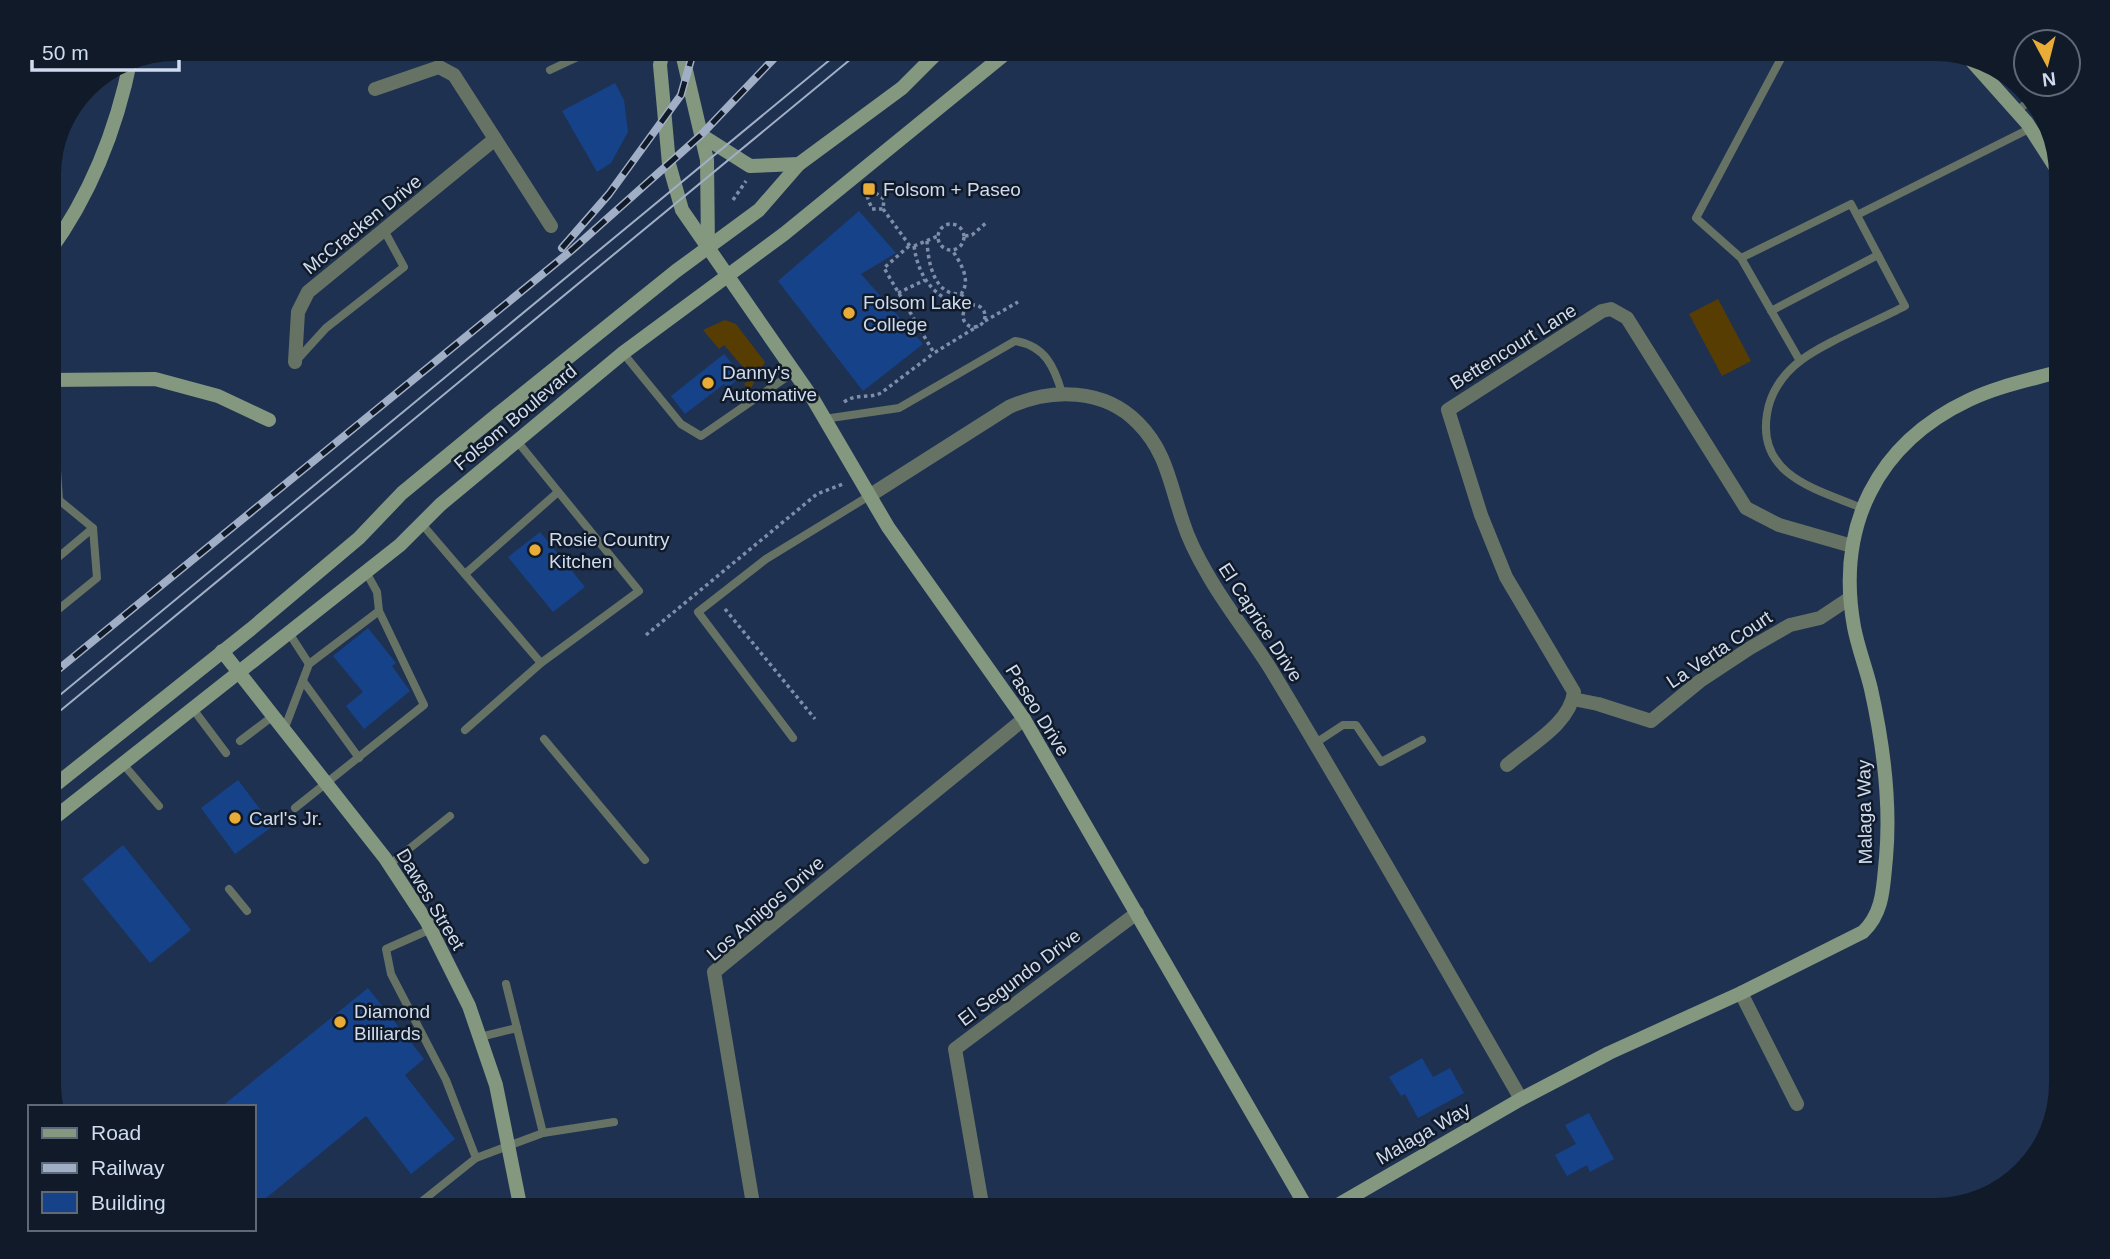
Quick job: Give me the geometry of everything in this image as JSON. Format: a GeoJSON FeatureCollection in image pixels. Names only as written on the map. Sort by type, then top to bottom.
{"type":"FeatureCollection","features":[{"type":"Feature","properties":{"kind":"street","name":"Paseo Drive"},"geometry":{"type":"LineString","coordinates":[[661,61],[668,164],[682,210],[794,372],[918,571],[1024,719],[1301,1198]]}},
{"type":"Feature","properties":{"kind":"street"},"geometry":{"type":"LineString","coordinates":[[684,61],[707,160],[708,248]]}},
{"type":"Feature","properties":{"kind":"street","name":"Folsom Boulevard"},"geometry":{"type":"LineString","coordinates":[[61,780],[359,538],[402,493],[592,338],[759,210],[799,164],[902,88],[929,61]]}},
{"type":"Feature","properties":{"kind":"street","name":"Folsom Boulevard"},"geometry":{"type":"LineString","coordinates":[[61,813],[366,572],[623,353],[784,234],[996,61]]}},
{"type":"Feature","properties":{"kind":"street"},"geometry":{"type":"LineString","coordinates":[[375,89],[439,67],[454,75],[551,226]]}},
{"type":"Feature","properties":{"kind":"street"},"geometry":{"type":"LineString","coordinates":[[61,234],[102,159],[123,99],[128,71]]}},
{"type":"Feature","properties":{"kind":"street"},"geometry":{"type":"LineString","coordinates":[[1982,71],[2017,110],[2047,154]]}},
{"type":"Feature","properties":{"kind":"street"},"geometry":{"type":"LineString","coordinates":[[701,135],[750,166],[799,164]]}},
{"type":"Feature","properties":{"kind":"street","name":"McCracken Drive"},"geometry":{"type":"LineString","coordinates":[[295,362],[298,312],[308,292],[385,232],[495,139]]}},
{"type":"Feature","properties":{"kind":"street","name":"Bettencourt Lane"},"geometry":{"type":"LineString","coordinates":[[1573,699],[1572,685],[1506,577],[1480,515],[1448,410],[1602,311],[1611,309],[1628,317],[1746,508],[1779,525],[1852,546]]}},
{"type":"Feature","properties":{"kind":"street","name":"Malaga Way"},"geometry":{"type":"LineString","coordinates":[[1350,1198],[1521,1099],[1609,1053],[1741,993],[1863,932],[1874,921],[1880,907],[1887,842],[1882,753],[1850,598],[1852,546],[1862,508],[1873,482],[1898,454],[1935,420],[1972,398],[2049,376]]}},
{"type":"Feature","properties":{"kind":"street"},"geometry":{"type":"LineString","coordinates":[[61,380],[155,379],[218,396],[269,420]]}},
{"type":"Feature","properties":{"kind":"street","name":"El Caprice Drive"},"geometry":{"type":"LineString","coordinates":[[869,496],[1009,407],[1035,397],[1062,393],[1102,400],[1126,413],[1155,442],[1167,466],[1194,551],[1314,744],[1521,1099]]}},
{"type":"Feature","properties":{"kind":"street","name":"La Verta Court"},"geometry":{"type":"LineString","coordinates":[[1573,699],[1651,721],[1700,681],[1750,648],[1790,625],[1820,618],[1850,598]]}},
{"type":"Feature","properties":{"kind":"street","name":"Dawes Street"},"geometry":{"type":"LineString","coordinates":[[222,651],[389,865],[431,929],[469,1006],[496,1085],[519,1198]]}},
{"type":"Feature","properties":{"kind":"street"},"geometry":{"type":"LineString","coordinates":[[1507,765],[1566,716],[1573,699]]}},
{"type":"Feature","properties":{"kind":"street","name":"Los Amigos Drive"},"geometry":{"type":"LineString","coordinates":[[752,1198],[714,972],[1024,719]]}},
{"type":"Feature","properties":{"kind":"street","name":"El Segundo Drive"},"geometry":{"type":"LineString","coordinates":[[981,1198],[955,1049],[1137,913]]}},
{"type":"Feature","properties":{"kind":"street"},"geometry":{"type":"LineString","coordinates":[[1741,993],[1797,1104]]}},
{"type":"Feature","properties":{"kind":"lane"},"geometry":{"type":"LineString","coordinates":[[550,70],[569,61]]}},
{"type":"Feature","properties":{"kind":"lane"},"geometry":{"type":"LineString","coordinates":[[1780,61],[1696,218],[1741,258],[1800,361]]}},
{"type":"Feature","properties":{"kind":"lane"},"geometry":{"type":"LineString","coordinates":[[2017,110],[2024,105]]}},
{"type":"Feature","properties":{"kind":"lane"},"geometry":{"type":"LineString","coordinates":[[1857,215],[2031,128]]}},
{"type":"Feature","properties":{"kind":"lane"},"geometry":{"type":"LineString","coordinates":[[1741,258],[1851,204],[1905,306],[1800,361],[1770,395],[1764,432],[1768,452],[1787,474],[1862,508]]}},
{"type":"Feature","properties":{"kind":"lane"},"geometry":{"type":"LineString","coordinates":[[295,362],[326,328],[404,267],[385,232]]}},
{"type":"Feature","properties":{"kind":"lane"},"geometry":{"type":"LineString","coordinates":[[1771,311],[1878,255]]}},
{"type":"Feature","properties":{"kind":"lane"},"geometry":{"type":"LineString","coordinates":[[824,419],[899,408],[1015,341],[1029,344],[1047,356],[1062,393]]}},
{"type":"Feature","properties":{"kind":"lane"},"geometry":{"type":"LineString","coordinates":[[623,353],[681,424],[701,436],[794,372]]}},
{"type":"Feature","properties":{"kind":"lane"},"geometry":{"type":"LineString","coordinates":[[465,730],[541,663],[639,592],[517,441]]}},
{"type":"Feature","properties":{"kind":"lane"},"geometry":{"type":"LineString","coordinates":[[465,574],[558,492]]}},
{"type":"Feature","properties":{"kind":"lane"},"geometry":{"type":"LineString","coordinates":[[793,738],[698,612],[765,559],[869,496]]}},
{"type":"Feature","properties":{"kind":"lane"},"geometry":{"type":"LineString","coordinates":[[61,502],[93,528],[97,578],[61,607]]}},
{"type":"Feature","properties":{"kind":"lane"},"geometry":{"type":"LineString","coordinates":[[421,523],[541,663]]}},
{"type":"Feature","properties":{"kind":"lane"},"geometry":{"type":"LineString","coordinates":[[61,555],[93,528]]}},
{"type":"Feature","properties":{"kind":"lane"},"geometry":{"type":"LineString","coordinates":[[295,808],[424,705],[379,611],[377,592],[366,572]]}},
{"type":"Feature","properties":{"kind":"lane"},"geometry":{"type":"LineString","coordinates":[[284,730],[309,664],[379,611]]}},
{"type":"Feature","properties":{"kind":"lane"},"geometry":{"type":"LineString","coordinates":[[289,632],[309,664]]}},
{"type":"Feature","properties":{"kind":"lane"},"geometry":{"type":"LineString","coordinates":[[303,681],[359,758]]}},
{"type":"Feature","properties":{"kind":"lane"},"geometry":{"type":"LineString","coordinates":[[193,709],[226,753]]}},
{"type":"Feature","properties":{"kind":"lane"},"geometry":{"type":"LineString","coordinates":[[240,741],[274,716]]}},
{"type":"Feature","properties":{"kind":"lane"},"geometry":{"type":"LineString","coordinates":[[1314,744],[1343,725],[1356,725],[1381,762],[1422,740]]}},
{"type":"Feature","properties":{"kind":"lane"},"geometry":{"type":"LineString","coordinates":[[544,739],[645,860]]}},
{"type":"Feature","properties":{"kind":"lane"},"geometry":{"type":"LineString","coordinates":[[123,764],[159,806]]}},
{"type":"Feature","properties":{"kind":"lane"},"geometry":{"type":"LineString","coordinates":[[389,865],[450,816]]}},
{"type":"Feature","properties":{"kind":"lane"},"geometry":{"type":"LineString","coordinates":[[229,889],[247,911]]}},
{"type":"Feature","properties":{"kind":"lane"},"geometry":{"type":"LineString","coordinates":[[431,929],[386,949],[391,974],[446,1080],[476,1158]]}},
{"type":"Feature","properties":{"kind":"lane"},"geometry":{"type":"LineString","coordinates":[[506,984],[543,1132]]}},
{"type":"Feature","properties":{"kind":"lane"},"geometry":{"type":"LineString","coordinates":[[480,1037],[517,1028]]}},
{"type":"Feature","properties":{"kind":"lane"},"geometry":{"type":"LineString","coordinates":[[426,1198],[476,1158],[509,1144],[543,1132],[614,1122]]}},
{"type":"Feature","properties":{"kind":"path"},"geometry":{"type":"LineString","coordinates":[[733,200],[747,179]]}},
{"type":"Feature","properties":{"kind":"path"},"geometry":{"type":"LineString","coordinates":[[873,191],[884,199],[883,209],[912,246],[925,280],[942,298],[982,309],[985,315],[983,322]]}},
{"type":"Feature","properties":{"kind":"path"},"geometry":{"type":"LineString","coordinates":[[867,196],[872,209],[883,209]]}},
{"type":"Feature","properties":{"kind":"path"},"geometry":{"type":"LineString","coordinates":[[964,236],[972,235],[986,223]]}},
{"type":"Feature","properties":{"kind":"path"},"geometry":{"type":"LineString","coordinates":[[950,224],[958,226],[964,236],[960,247],[952,250],[944,247],[939,236],[942,228],[950,224]]}},
{"type":"Feature","properties":{"kind":"path"},"geometry":{"type":"LineString","coordinates":[[934,353],[884,268],[912,246],[939,236]]}},
{"type":"Feature","properties":{"kind":"path"},"geometry":{"type":"LineString","coordinates":[[927,241],[932,273],[941,286],[955,294],[961,294]]}},
{"type":"Feature","properties":{"kind":"path"},"geometry":{"type":"LineString","coordinates":[[952,250],[965,276],[965,289],[961,294]]}},
{"type":"Feature","properties":{"kind":"path"},"geometry":{"type":"LineString","coordinates":[[898,293],[925,280]]}},
{"type":"Feature","properties":{"kind":"path"},"geometry":{"type":"LineString","coordinates":[[961,294],[968,307],[965,321],[971,326],[978,326]]}},
{"type":"Feature","properties":{"kind":"path"},"geometry":{"type":"LineString","coordinates":[[845,402],[855,395],[873,396],[881,393],[934,353],[1017,302]]}},
{"type":"Feature","properties":{"kind":"path"},"geometry":{"type":"LineString","coordinates":[[646,635],[817,494],[845,483]]}},
{"type":"Feature","properties":{"kind":"path"},"geometry":{"type":"LineString","coordinates":[[706,586],[815,719]]}},
{"type":"Feature","properties":{"kind":"shaded area"},"geometry":{"type":"Polygon","coordinates":[[[1718,299],[1751,361],[1722,376],[1689,314],[1718,299]]]}},
{"type":"Feature","properties":{"kind":"shaded area"},"geometry":{"type":"Polygon","coordinates":[[[725,320],[736,324],[765,362],[750,390],[744,384],[750,379],[749,374],[724,345],[719,349],[703,330],[725,320]]]}},
{"type":"Feature","properties":{"kind":"building"},"geometry":{"type":"Polygon","coordinates":[[[615,83],[624,100],[628,132],[611,163],[597,172],[562,111],[615,83]]]}},
{"type":"Feature","properties":{"kind":"building","name":"Folsom Lake College"},"geometry":{"type":"Polygon","coordinates":[[[859,211],[896,253],[861,274],[923,344],[863,391],[778,281],[859,211]]]}},
{"type":"Feature","properties":{"kind":"building"},"geometry":{"type":"Polygon","coordinates":[[[724,354],[742,376],[727,388],[724,384],[685,414],[671,396],[724,354]]]}},
{"type":"Feature","properties":{"kind":"building"},"geometry":{"type":"Polygon","coordinates":[[[540,532],[585,587],[553,612],[508,557],[540,532]]]}},
{"type":"Feature","properties":{"kind":"building"},"geometry":{"type":"Polygon","coordinates":[[[368,628],[396,663],[392,666],[410,691],[364,729],[346,706],[363,692],[333,656],[368,628]]]}},
{"type":"Feature","properties":{"kind":"building"},"geometry":{"type":"Polygon","coordinates":[[[238,780],[273,826],[235,854],[201,808],[238,780]]]}},
{"type":"Feature","properties":{"kind":"building"},"geometry":{"type":"Polygon","coordinates":[[[123,845],[191,930],[150,963],[82,879],[123,845]]]}},
{"type":"Feature","properties":{"kind":"building"},"geometry":{"type":"Polygon","coordinates":[[[368,988],[424,1059],[405,1075],[455,1139],[411,1174],[366,1116],[266,1198],[256,1198],[256,1105],[223,1105],[368,988]]]}},
{"type":"Feature","properties":{"kind":"building"},"geometry":{"type":"Polygon","coordinates":[[[1422,1058],[1433,1077],[1450,1068],[1464,1093],[1418,1118],[1405,1094],[1401,1096],[1389,1077],[1422,1058]]]}},
{"type":"Feature","properties":{"kind":"building"},"geometry":{"type":"Polygon","coordinates":[[[1589,1113],[1614,1159],[1590,1172],[1587,1165],[1567,1176],[1555,1155],[1576,1144],[1565,1125],[1589,1113]]]}},
{"type":"Feature","properties":{"kind":"tram line"},"geometry":{"type":"LineString","coordinates":[[61,694],[828,61]]}},
{"type":"Feature","properties":{"kind":"tram line"},"geometry":{"type":"LineString","coordinates":[[61,710],[848,61]]}},
{"type":"Feature","properties":{"kind":"railway"},"geometry":{"type":"LineString","coordinates":[[562,248],[609,194],[681,95],[691,61]]}},
{"type":"Feature","properties":{"kind":"railway"},"geometry":{"type":"LineString","coordinates":[[61,667],[572,250],[701,135],[772,61]]}},
{"type":"Feature","properties":{"kind":"place","name":"Folsom + Paseo"},"geometry":{"type":"Point","coordinates":[869,189]}},
{"type":"Feature","properties":{"kind":"place","name":"Folsom Lake College"},"geometry":{"type":"Point","coordinates":[849,313]}},
{"type":"Feature","properties":{"kind":"place","name":"Danny's Automative"},"geometry":{"type":"Point","coordinates":[708,383]}},
{"type":"Feature","properties":{"kind":"place","name":"Rosie Country Kitchen"},"geometry":{"type":"Point","coordinates":[535,550]}},
{"type":"Feature","properties":{"kind":"place","name":"Carl's Jr."},"geometry":{"type":"Point","coordinates":[235,818]}},
{"type":"Feature","properties":{"kind":"place","name":"Diamond Billiards"},"geometry":{"type":"Point","coordinates":[340,1022]}}]}
